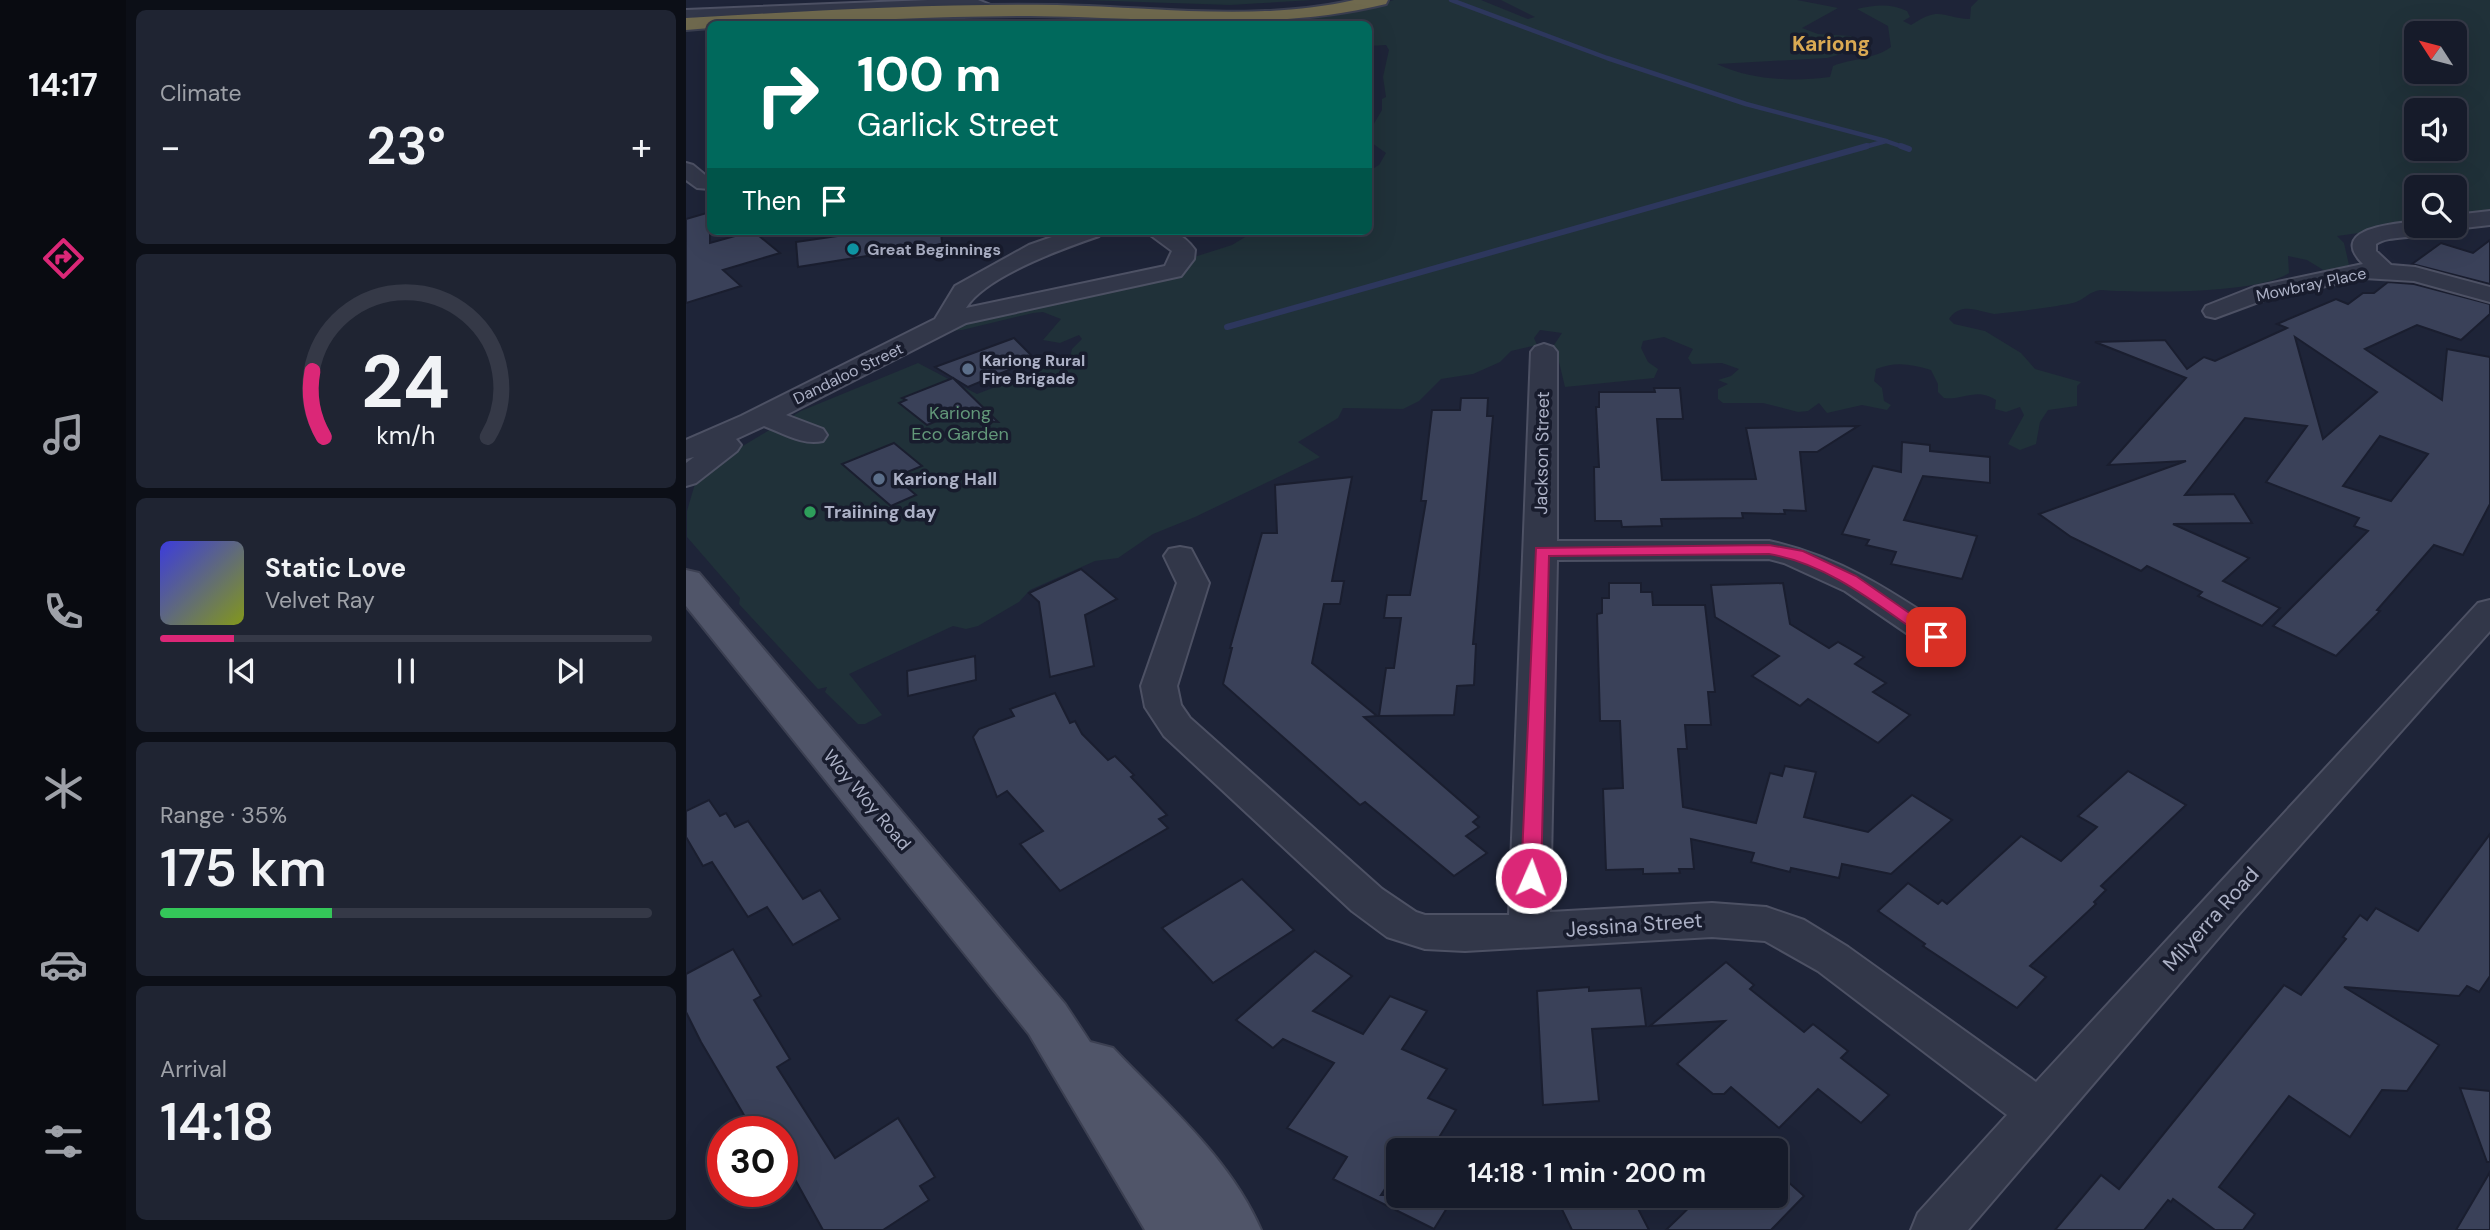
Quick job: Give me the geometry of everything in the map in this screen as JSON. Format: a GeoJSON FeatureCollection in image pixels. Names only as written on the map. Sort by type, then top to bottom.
{"type":"FeatureCollection","features":[{"type":"Feature","properties":{"kind":"highway"},"geometry":{"type":"LineString","coordinates":[[1061,11],[1284,8],[1348,0]]}},
{"type":"Feature","properties":{"kind":"highway"},"geometry":{"type":"LineString","coordinates":[[736,21],[904,11],[1263,15],[1334,10],[1379,0]]}},
{"type":"Feature","properties":{"kind":"highway"},"geometry":{"type":"LineString","coordinates":[[686,24],[707,23]]}},
{"type":"Feature","properties":{"kind":"main road","name":"Woy Woy Road"},"geometry":{"type":"LineString","coordinates":[[686,581],[1217,1226]]}},
{"type":"Feature","properties":{"kind":"street"},"geometry":{"type":"LineString","coordinates":[[686,15],[958,3],[971,3],[995,10]]}},
{"type":"Feature","properties":{"kind":"street"},"geometry":{"type":"LineString","coordinates":[[686,169],[704,184]]}},
{"type":"Feature","properties":{"kind":"street"},"geometry":{"type":"LineString","coordinates":[[2467,221],[2490,218]]}},
{"type":"Feature","properties":{"kind":"street"},"geometry":{"type":"LineString","coordinates":[[2383,271],[2365,253],[2364,242],[2369,237],[2404,228]]}},
{"type":"Feature","properties":{"kind":"street"},"geometry":{"type":"LineString","coordinates":[[944,324],[964,291],[1037,250],[1080,235]]}},
{"type":"Feature","properties":{"kind":"street","name":"Dandaloo Street"},"geometry":{"type":"LineString","coordinates":[[686,450],[757,419],[958,317],[1173,271],[1184,250],[1175,240],[1164,235]]}},
{"type":"Feature","properties":{"kind":"street","name":"Mowbray Place"},"geometry":{"type":"LineString","coordinates":[[2215,311],[2263,292],[2318,283],[2364,271],[2428,277],[2490,295]]}},
{"type":"Feature","properties":{"kind":"street","name":"Jackson Street"},"geometry":{"type":"LineString","coordinates":[[1530,932],[1544,352]]}},
{"type":"Feature","properties":{"kind":"street"},"geometry":{"type":"LineString","coordinates":[[757,419],[813,435]]}},
{"type":"Feature","properties":{"kind":"street","name":"Dandaloo Street"},"geometry":{"type":"LineString","coordinates":[[686,477],[757,419]]}},
{"type":"Feature","properties":{"kind":"street"},"geometry":{"type":"LineString","coordinates":[[1541,551],[1769,550],[1798,554],[1850,579],[1936,637]]}},
{"type":"Feature","properties":{"kind":"street","name":"Jessina Street"},"geometry":{"type":"LineString","coordinates":[[1180,555],[1193,583],[1159,686],[1163,708],[1177,727],[1367,900],[1402,925],[1425,932],[1530,932],[1712,920],[1766,923],[1789,932],[1833,960],[2040,1112]]}},
{"type":"Feature","properties":{"kind":"street","name":"Milyerra Road"},"geometry":{"type":"LineString","coordinates":[[1936,1230],[2490,610]]}},
{"type":"Feature","properties":{"kind":"green space"},"geometry":{"type":"Polygon","coordinates":[[[1083,0],[1313,0],[1230,5],[1083,0]]]}},
{"type":"Feature","properties":{"kind":"green space","name":"Kariong Eco Garden"},"geometry":{"type":"Polygon","coordinates":[[[1394,0],[1481,0],[1528,19],[1535,17],[1501,0],[1797,0],[1838,8],[1802,28],[1818,34],[1851,36],[1854,39],[1845,53],[1827,58],[1717,64],[1758,76],[1801,79],[1830,77],[1833,66],[1877,54],[1891,47],[1888,26],[1857,9],[1876,6],[1907,11],[1910,17],[1903,21],[1911,25],[1935,14],[1970,19],[1971,7],[1978,0],[2490,0],[2490,214],[2467,217],[2467,175],[2404,175],[2404,227],[2337,236],[2344,243],[2349,265],[2325,271],[2307,260],[2288,256],[2289,273],[2252,285],[2142,292],[2100,290],[2076,302],[2035,309],[1994,314],[1970,309],[1959,310],[1949,319],[1954,324],[1985,331],[2021,353],[2035,369],[2081,382],[2077,386],[2077,406],[2048,410],[2040,422],[2036,444],[2020,450],[2008,444],[2024,415],[2020,407],[2006,412],[1995,409],[1996,400],[1982,394],[1944,398],[1938,392],[1938,384],[1931,370],[1924,368],[1897,364],[1876,369],[1874,381],[1882,388],[1884,401],[1891,405],[1887,410],[1862,405],[1827,413],[1819,403],[1808,411],[1798,412],[1763,403],[1723,403],[1718,399],[1718,389],[1728,384],[1718,380],[1731,376],[1739,369],[1722,363],[1692,364],[1688,358],[1693,349],[1664,337],[1643,341],[1641,348],[1648,362],[1658,369],[1654,378],[1565,387],[1559,362],[1552,348],[1562,333],[1540,330],[1534,338],[1537,345],[1511,351],[1500,362],[1473,374],[1441,379],[1419,401],[1403,409],[1343,408],[1338,418],[1298,442],[1320,457],[1195,517],[1153,534],[1118,558],[1095,561],[1030,590],[1019,602],[978,626],[966,629],[953,626],[849,674],[882,715],[865,724],[858,724],[825,692],[827,687],[818,689],[739,604],[740,598],[687,537],[687,511],[699,476],[716,462],[801,411],[918,363],[977,394],[1070,358],[1072,349],[1082,339],[1079,335],[1060,343],[1043,340],[1061,319],[1043,312],[962,330],[949,331],[950,325],[1062,299],[1232,245],[1248,235],[1372,235],[1372,169],[1379,165],[1386,153],[1372,143],[1372,127],[1382,110],[1382,99],[1386,97],[1383,77],[1389,50],[1386,45],[1372,46],[1372,21],[1150,21],[1158,18],[1305,16],[1352,12],[1394,0]]]}},
{"type":"Feature","properties":{"kind":"building"},"geometry":{"type":"Polygon","coordinates":[[[707,213],[707,235],[710,235],[710,243],[739,235],[758,235],[780,253],[723,270],[741,286],[686,303],[686,219],[707,213]]]}},
{"type":"Feature","properties":{"kind":"building","name":"Great Beginnings"},"geometry":{"type":"Polygon","coordinates":[[[844,235],[941,235],[942,244],[798,267],[796,242],[844,235]]]}},
{"type":"Feature","properties":{"kind":"building"},"geometry":{"type":"Polygon","coordinates":[[[2490,240],[2490,284],[2412,264],[2441,243],[2473,253],[2490,240]]]}},
{"type":"Feature","properties":{"kind":"building"},"geometry":{"type":"Polygon","coordinates":[[[2388,282],[2414,284],[2490,304],[2490,314],[2461,340],[2417,325],[2365,349],[2442,400],[2447,349],[2490,357],[2490,504],[2463,555],[2434,545],[2377,610],[2380,611],[2336,656],[2273,626],[2368,531],[2354,526],[2359,518],[2266,482],[2307,426],[2245,418],[2185,495],[2234,494],[2252,523],[2173,524],[2249,558],[2223,581],[2280,608],[2262,626],[2198,596],[2202,592],[2147,566],[2141,571],[2071,537],[2039,514],[2186,461],[2108,465],[2186,378],[2095,342],[2165,340],[2187,369],[2204,357],[2215,361],[2287,328],[2277,324],[2336,299],[2348,304],[2363,293],[2374,293],[2388,282]],[[2295,337],[2320,428],[2323,439],[2377,392],[2295,337]],[[2380,436],[2343,486],[2391,501],[2428,454],[2380,436]]]}},
{"type":"Feature","properties":{"kind":"building"},"geometry":{"type":"Polygon","coordinates":[[[1014,338],[1035,359],[968,387],[935,367],[1014,338]]]}},
{"type":"Feature","properties":{"kind":"building"},"geometry":{"type":"Polygon","coordinates":[[[953,378],[998,422],[939,420],[927,425],[899,403],[906,400],[902,398],[953,378]]]}},
{"type":"Feature","properties":{"kind":"building"},"geometry":{"type":"Polygon","coordinates":[[[1654,388],[1680,388],[1683,419],[1657,419],[1662,480],[1756,479],[1746,428],[1858,426],[1817,452],[1800,452],[1806,511],[1784,510],[1785,514],[1742,513],[1743,518],[1661,519],[1662,526],[1622,527],[1621,521],[1595,521],[1594,467],[1599,467],[1596,407],[1599,407],[1599,392],[1655,392],[1654,388]]]}},
{"type":"Feature","properties":{"kind":"building"},"geometry":{"type":"Polygon","coordinates":[[[1461,398],[1488,398],[1487,416],[1493,416],[1473,644],[1476,644],[1474,685],[1457,686],[1454,715],[1379,716],[1386,668],[1394,668],[1401,618],[1384,618],[1387,595],[1410,595],[1426,501],[1421,501],[1432,410],[1460,410],[1461,398]]]}},
{"type":"Feature","properties":{"kind":"building"},"geometry":{"type":"Polygon","coordinates":[[[1902,442],[1930,445],[1930,451],[1990,457],[1990,483],[1923,476],[1904,520],[1977,536],[1962,579],[1891,564],[1896,552],[1866,545],[1869,540],[1842,534],[1873,466],[1901,472],[1902,442]]]}},
{"type":"Feature","properties":{"kind":"building","name":"Kariong Hall"},"geometry":{"type":"Polygon","coordinates":[[[894,443],[922,466],[895,477],[916,495],[891,506],[842,464],[894,443]]]}},
{"type":"Feature","properties":{"kind":"building"},"geometry":{"type":"Polygon","coordinates":[[[1352,477],[1332,581],[1344,581],[1340,604],[1324,604],[1312,663],[1377,716],[1364,717],[1479,817],[1473,822],[1479,827],[1466,836],[1487,853],[1454,876],[1365,802],[1360,805],[1223,684],[1230,648],[1262,533],[1277,533],[1275,485],[1352,477]]]}},
{"type":"Feature","properties":{"kind":"building"},"geometry":{"type":"Polygon","coordinates":[[[1081,569],[1117,599],[1085,615],[1094,666],[1050,677],[1039,602],[1029,593],[1081,569]]]}},
{"type":"Feature","properties":{"kind":"building"},"geometry":{"type":"Polygon","coordinates":[[[1609,583],[1641,583],[1641,592],[1652,592],[1653,605],[1705,605],[1715,692],[1708,692],[1711,725],[1685,725],[1687,749],[1678,749],[1683,807],[1756,823],[1770,773],[1782,776],[1785,766],[1816,772],[1804,817],[1868,832],[1912,795],[1952,820],[1891,874],[1842,864],[1839,878],[1791,868],[1790,872],[1751,862],[1754,853],[1691,839],[1694,869],[1679,869],[1680,873],[1643,874],[1643,869],[1606,870],[1603,789],[1623,788],[1620,721],[1600,721],[1597,614],[1602,613],[1602,598],[1609,598],[1609,583]]]}},
{"type":"Feature","properties":{"kind":"building"},"geometry":{"type":"Polygon","coordinates":[[[1783,583],[1790,624],[1829,648],[1838,642],[1864,657],[1855,664],[1886,683],[1873,692],[1910,715],[1878,743],[1808,699],[1800,706],[1752,676],[1779,656],[1715,617],[1711,585],[1783,583]]]}},
{"type":"Feature","properties":{"kind":"building"},"geometry":{"type":"Polygon","coordinates":[[[975,656],[976,680],[908,696],[907,671],[975,656]]]}},
{"type":"Feature","properties":{"kind":"building"},"geometry":{"type":"Polygon","coordinates":[[[1055,693],[1070,723],[1075,721],[1082,734],[1108,760],[1115,756],[1134,775],[1131,777],[1167,815],[1159,819],[1168,828],[1060,891],[1020,844],[1043,831],[1007,791],[997,797],[973,737],[979,729],[1014,716],[1010,709],[1055,693]]]}},
{"type":"Feature","properties":{"kind":"building"},"geometry":{"type":"Polygon","coordinates":[[[2128,771],[2186,805],[2101,886],[2106,890],[2094,902],[2096,904],[2030,966],[2046,977],[2017,1008],[1923,946],[1925,944],[1878,911],[1908,883],[1938,904],[1942,900],[1947,904],[2021,836],[2061,861],[2097,827],[2078,816],[2128,771]]]}},
{"type":"Feature","properties":{"kind":"building"},"geometry":{"type":"Polygon","coordinates":[[[709,800],[720,816],[726,813],[735,827],[748,821],[803,899],[820,890],[840,919],[793,945],[767,907],[748,917],[712,862],[703,866],[686,837],[686,811],[709,800]]]}},
{"type":"Feature","properties":{"kind":"building"},"geometry":{"type":"Polygon","coordinates":[[[2490,834],[2490,976],[2479,992],[2467,986],[2459,996],[2344,987],[2439,1045],[2407,1091],[2382,1090],[2350,1137],[2289,1096],[2219,1187],[2255,1214],[2243,1230],[2215,1230],[2173,1199],[2171,1202],[2168,1200],[2144,1230],[2055,1230],[2101,1175],[2119,1189],[2284,985],[2301,995],[2346,939],[2343,937],[2360,915],[2367,920],[2376,908],[2418,931],[2490,834]]]}},
{"type":"Feature","properties":{"kind":"building"},"geometry":{"type":"Polygon","coordinates":[[[1242,879],[1294,930],[1213,983],[1162,928],[1242,879]]]}},
{"type":"Feature","properties":{"kind":"building"},"geometry":{"type":"Polygon","coordinates":[[[733,949],[761,996],[754,1000],[790,1059],[777,1067],[835,1158],[898,1118],[935,1177],[920,1186],[929,1200],[883,1230],[823,1230],[798,1185],[798,1116],[745,1116],[686,1012],[686,974],[733,949]]]}},
{"type":"Feature","properties":{"kind":"building"},"geometry":{"type":"Polygon","coordinates":[[[1315,951],[1352,976],[1313,1011],[1363,1034],[1390,996],[1427,1011],[1402,1049],[1447,1069],[1428,1098],[1456,1110],[1439,1138],[1386,1138],[1386,1187],[1381,1195],[1386,1195],[1386,1205],[1333,1179],[1347,1157],[1287,1128],[1334,1063],[1283,1039],[1273,1048],[1236,1020],[1315,951]]]}},
{"type":"Feature","properties":{"kind":"building"},"geometry":{"type":"Polygon","coordinates":[[[1726,962],[1754,985],[1750,989],[1804,1032],[1813,1024],[1848,1051],[1841,1058],[1889,1095],[1861,1123],[1818,1089],[1779,1128],[1731,1087],[1724,1094],[1713,1094],[1677,1064],[1725,1021],[1650,1026],[1726,962]]]}},
{"type":"Feature","properties":{"kind":"building"},"geometry":{"type":"Polygon","coordinates":[[[1589,987],[1589,991],[1641,988],[1646,1026],[1592,1029],[1599,1101],[1543,1105],[1537,991],[1589,987]]]}},
{"type":"Feature","properties":{"kind":"building"},"geometry":{"type":"Polygon","coordinates":[[[2460,1088],[2490,1091],[2490,1162],[2487,1162],[2460,1088]]]}},
{"type":"Feature","properties":{"kind":"building"},"geometry":{"type":"Polygon","coordinates":[[[2490,1172],[2490,1230],[2456,1230],[2490,1172]]]}},
{"type":"Feature","properties":{"kind":"building"},"geometry":{"type":"Polygon","coordinates":[[[1788,1182],[1804,1196],[1771,1230],[1666,1230],[1689,1208],[1788,1208],[1788,1182]]]}},
{"type":"Feature","properties":{"kind":"building"},"geometry":{"type":"Polygon","coordinates":[[[1392,1208],[1447,1208],[1434,1229],[1392,1208]]]}},
{"type":"Feature","properties":{"kind":"building"},"geometry":{"type":"Polygon","coordinates":[[[1561,1208],[1638,1208],[1649,1230],[1572,1230],[1561,1208]]]}},
{"type":"Feature","properties":{"kind":"waterway"},"geometry":{"type":"LineString","coordinates":[[1451,0],[1607,58],[1746,104],[1886,141]]}},
{"type":"Feature","properties":{"kind":"waterway"},"geometry":{"type":"LineString","coordinates":[[1861,148],[1886,141]]}},
{"type":"Feature","properties":{"kind":"waterway"},"geometry":{"type":"LineString","coordinates":[[1886,141],[1906,148]]}},
{"type":"Feature","properties":{"kind":"waterway"},"geometry":{"type":"LineString","coordinates":[[1227,327],[1867,146]]}},
{"type":"Feature","properties":{"kind":"waterway"},"geometry":{"type":"LineString","coordinates":[[1901,146],[1909,149]]}},
{"type":"Feature","properties":{"kind":"place","name":"Great Beginnings"},"geometry":{"type":"Point","coordinates":[853,249]}},
{"type":"Feature","properties":{"kind":"place","name":"Kariong Rural Fire Brigade"},"geometry":{"type":"Point","coordinates":[968,369]}},
{"type":"Feature","properties":{"kind":"place","name":"Kariong Hall"},"geometry":{"type":"Point","coordinates":[879,479]}},
{"type":"Feature","properties":{"kind":"place","name":"Traiining day"},"geometry":{"type":"Point","coordinates":[810,512]}},
{"type":"Feature","properties":{"kind":"district","name":"Kariong"},"geometry":{"type":"Point","coordinates":[1831,44]}},
{"type":"Feature","properties":{"kind":"route"},"geometry":{"type":"LineString","coordinates":[[1531,878],[1541,551],[1769,550],[1798,554],[1850,579],[1936,637]]}}]}
